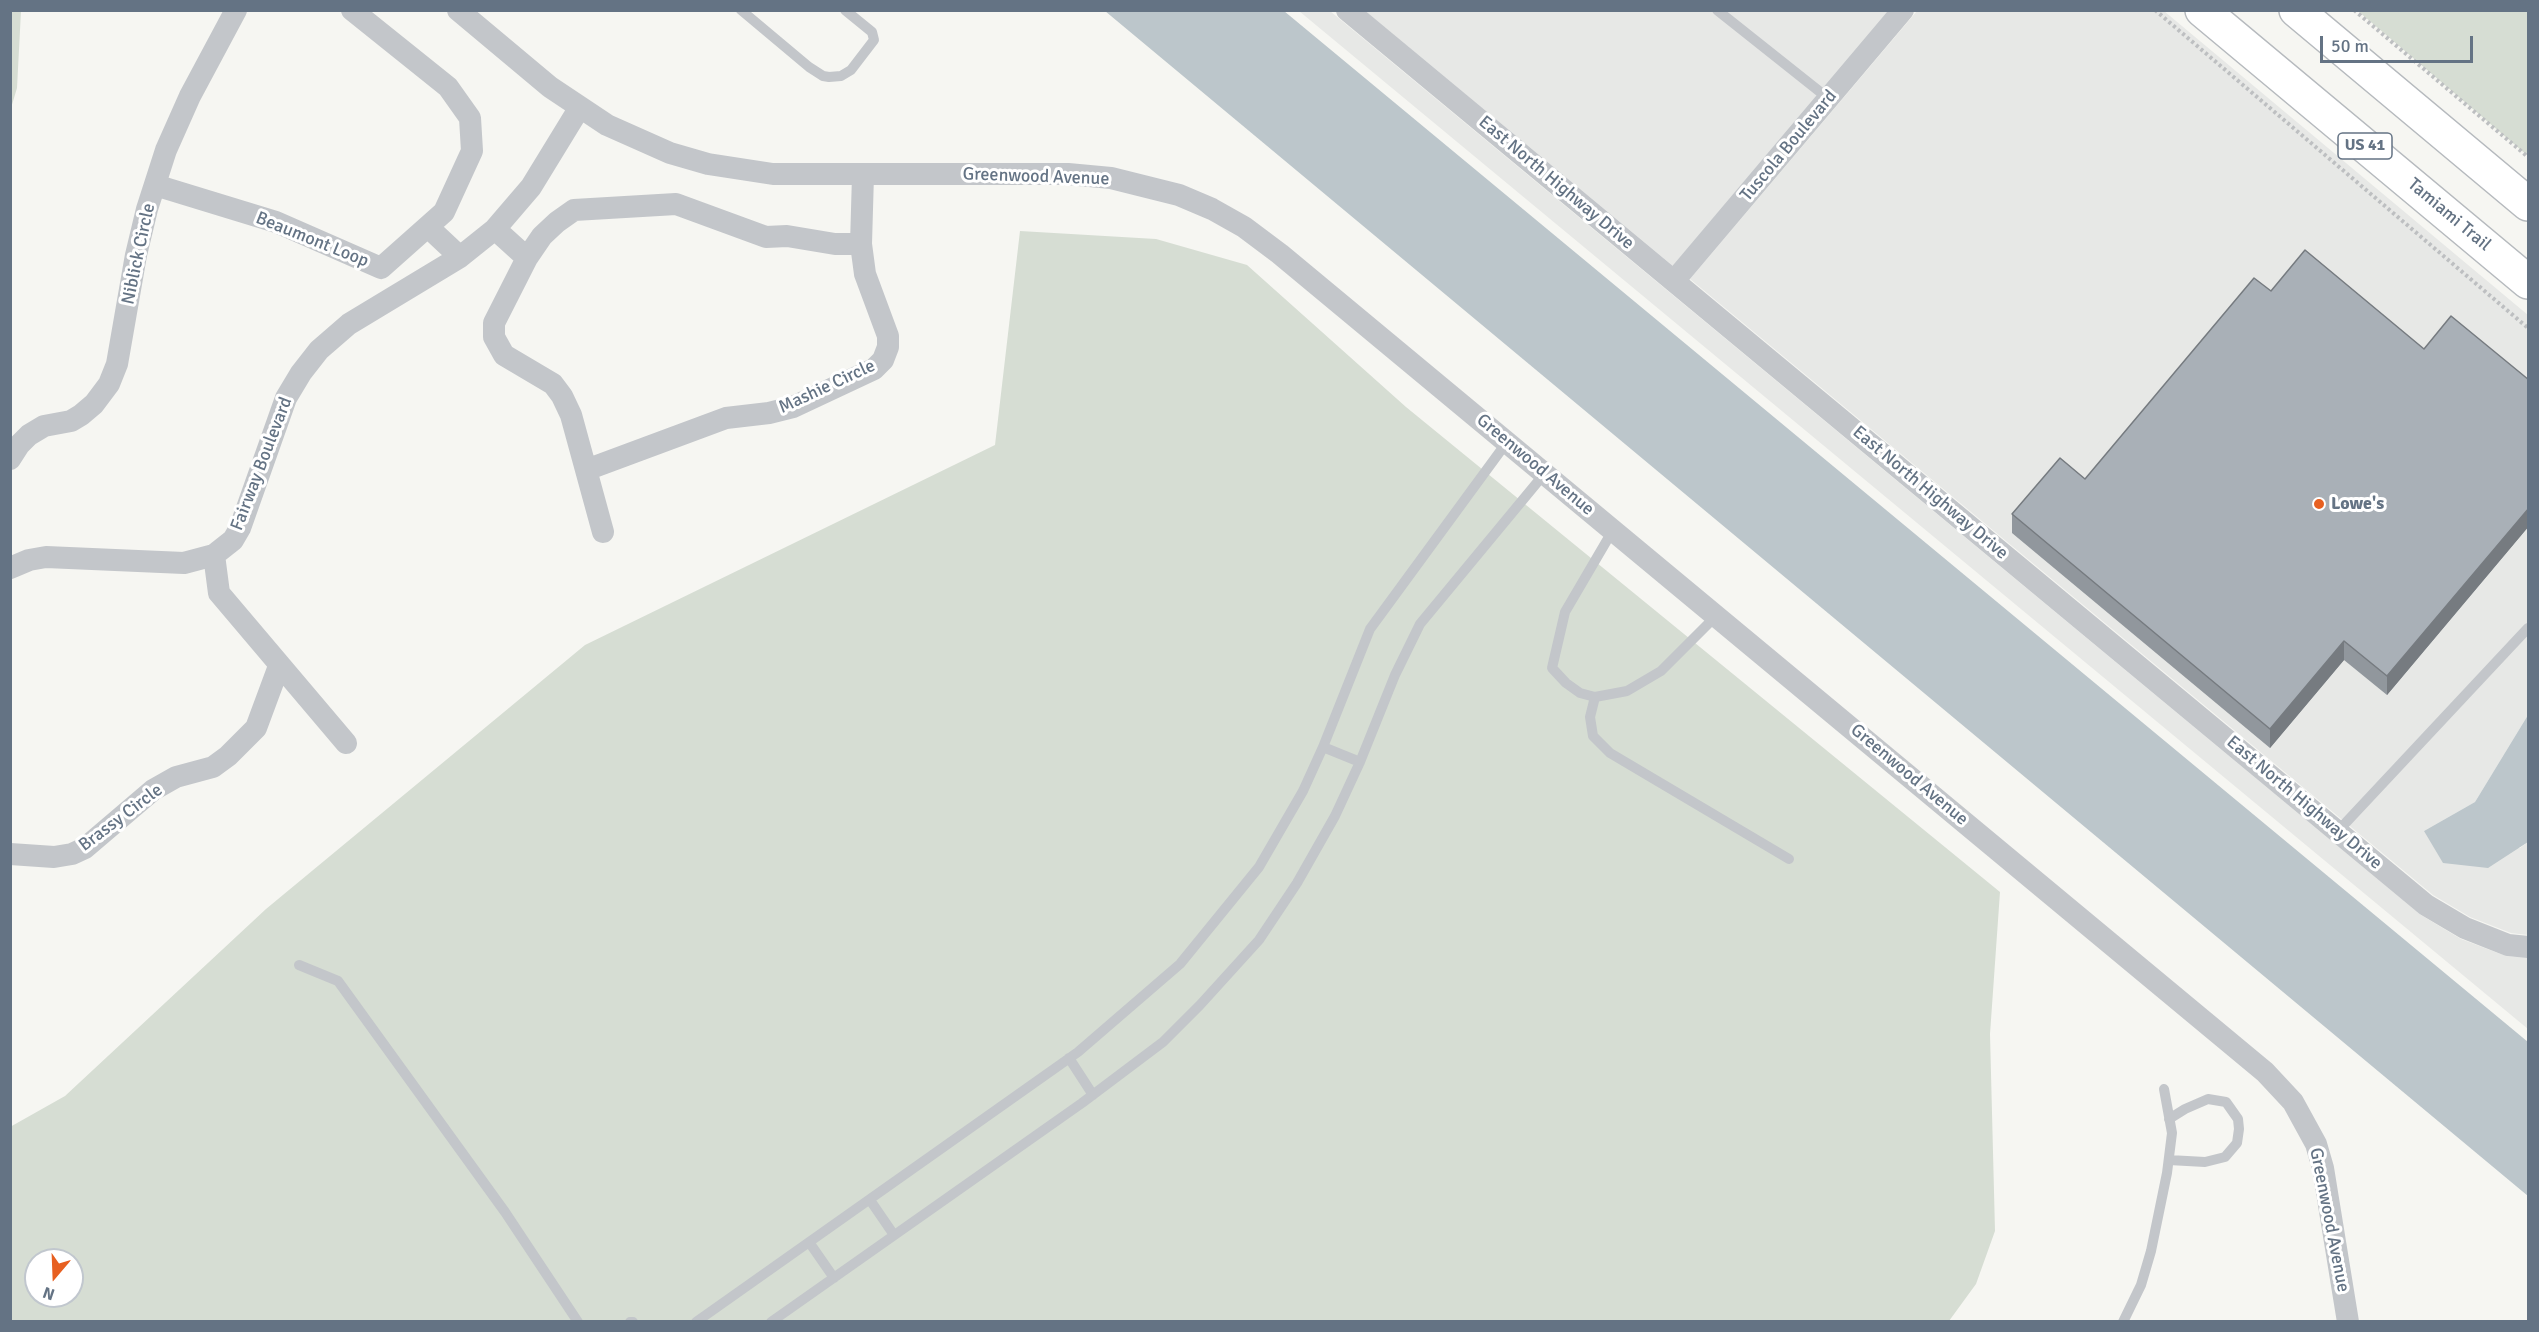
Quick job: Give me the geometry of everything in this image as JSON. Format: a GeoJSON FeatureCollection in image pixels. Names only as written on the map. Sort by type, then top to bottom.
{"type":"FeatureCollection","features":[{"type":"Feature","properties":{"kind":"main road","name":"Tamiami Trail"},"geometry":{"type":"LineString","coordinates":[[2202,10],[2529,282]]}},
{"type":"Feature","properties":{"kind":"main road"},"geometry":{"type":"LineString","coordinates":[[2296,10],[2529,204]]}},
{"type":"Feature","properties":{"kind":"street","name":"Niblick Circle"},"geometry":{"type":"LineString","coordinates":[[10,459],[29,435],[44,426],[71,421],[81,415],[94,404],[109,384],[117,364],[136,255],[154,185],[166,150],[190,96],[236,10]]}},
{"type":"Feature","properties":{"kind":"street","name":"Beaumont Loop"},"geometry":{"type":"LineString","coordinates":[[154,185],[276,222],[381,268],[428,227],[444,212],[472,151],[470,118],[448,87],[352,10]]}},
{"type":"Feature","properties":{"kind":"street","name":"Greenwood Avenue"},"geometry":{"type":"LineString","coordinates":[[458,10],[550,87],[607,125],[637,140],[708,164],[773,174],[1068,174],[1112,178],[1179,195],[1212,209],[1244,227],[1280,254],[1717,615],[2247,1057],[2285,1092],[2305,1121],[2316,1144],[2323,1168],[2348,1322]]}},
{"type":"Feature","properties":{"kind":"street","name":"East North Highway Drive"},"geometry":{"type":"LineString","coordinates":[[1347,10],[2426,905],[2465,928],[2508,945],[2529,947]]}},
{"type":"Feature","properties":{"kind":"street","name":"Tuscola Boulevard"},"geometry":{"type":"LineString","coordinates":[[1674,281],[1903,10]]}},
{"type":"Feature","properties":{"kind":"street","name":"Fairway Boulevard"},"geometry":{"type":"LineString","coordinates":[[10,568],[29,560],[46,557],[184,563],[214,555],[233,540],[240,528],[286,398],[301,373],[319,350],[349,324],[460,257],[495,229],[531,187],[580,107]]}},
{"type":"Feature","properties":{"kind":"street","name":"Mashie Circle"},"geometry":{"type":"LineString","coordinates":[[586,470],[726,418],[769,413],[794,407],[874,369],[883,360],[888,346],[888,336],[865,274],[861,244],[863,175]]}},
{"type":"Feature","properties":{"kind":"street"},"geometry":{"type":"LineString","coordinates":[[603,532],[571,415],[562,396],[553,384],[504,355],[494,337],[494,323],[527,258],[542,236],[574,210],[676,204],[690,207],[705,215],[766,237],[788,236],[835,243],[861,244]]}},
{"type":"Feature","properties":{"kind":"street"},"geometry":{"type":"LineString","coordinates":[[428,227],[460,257]]}},
{"type":"Feature","properties":{"kind":"street"},"geometry":{"type":"LineString","coordinates":[[495,229],[527,258]]}},
{"type":"Feature","properties":{"kind":"street"},"geometry":{"type":"LineString","coordinates":[[214,555],[219,593],[346,742]]}},
{"type":"Feature","properties":{"kind":"street","name":"Brassy Circle"},"geometry":{"type":"LineString","coordinates":[[10,854],[54,857],[72,854],[85,848],[153,790],[176,777],[213,767],[228,756],[256,728],[279,666]]}},
{"type":"Feature","properties":{"kind":"lane"},"geometry":{"type":"LineString","coordinates":[[741,10],[809,67],[823,76],[830,77],[840,76],[851,70],[874,40],[872,32],[846,10]]}},
{"type":"Feature","properties":{"kind":"lane"},"geometry":{"type":"LineString","coordinates":[[1717,10],[1829,99]]}},
{"type":"Feature","properties":{"kind":"lane"},"geometry":{"type":"LineString","coordinates":[[696,1322],[1069,1058],[1180,964],[1259,867],[1303,791],[1370,629],[1507,442]]}},
{"type":"Feature","properties":{"kind":"lane"},"geometry":{"type":"LineString","coordinates":[[771,1322],[1093,1095],[1163,1042],[1200,1005],[1259,940],[1308,864],[1335,816],[1360,762],[1395,675],[1420,624],[1545,473]]}},
{"type":"Feature","properties":{"kind":"lane"},"geometry":{"type":"LineString","coordinates":[[1613,530],[1565,612],[1552,668],[1566,683],[1580,693],[1595,697],[1627,691],[1661,671],[1717,615]]}},
{"type":"Feature","properties":{"kind":"lane"},"geometry":{"type":"LineString","coordinates":[[2338,831],[2529,628]]}},
{"type":"Feature","properties":{"kind":"lane"},"geometry":{"type":"LineString","coordinates":[[1595,697],[1590,717],[1593,736],[1610,753],[1789,860]]}},
{"type":"Feature","properties":{"kind":"lane"},"geometry":{"type":"LineString","coordinates":[[1323,747],[1360,762]]}},
{"type":"Feature","properties":{"kind":"lane"},"geometry":{"type":"LineString","coordinates":[[299,965],[338,981],[505,1212],[578,1322]]}},
{"type":"Feature","properties":{"kind":"lane"},"geometry":{"type":"LineString","coordinates":[[1069,1058],[1093,1095]]}},
{"type":"Feature","properties":{"kind":"lane"},"geometry":{"type":"LineString","coordinates":[[2123,1322],[2141,1285],[2151,1251],[2169,1160],[2172,1133],[2164,1089]]}},
{"type":"Feature","properties":{"kind":"lane"},"geometry":{"type":"LineString","coordinates":[[2169,1119],[2208,1099],[2226,1102],[2238,1119],[2239,1129],[2237,1143],[2225,1157],[2205,1162],[2169,1160]]}},
{"type":"Feature","properties":{"kind":"lane"},"geometry":{"type":"LineString","coordinates":[[870,1200],[894,1235]]}},
{"type":"Feature","properties":{"kind":"lane"},"geometry":{"type":"LineString","coordinates":[[810,1242],[834,1278]]}},
{"type":"Feature","properties":{"kind":"path"},"geometry":{"type":"LineString","coordinates":[[2155,10],[2529,328]]}},
{"type":"Feature","properties":{"kind":"path"},"geometry":{"type":"LineString","coordinates":[[2354,10],[2529,156]]}},
{"type":"Feature","properties":{"kind":"shaded area"},"geometry":{"type":"Polygon","coordinates":[[[11,10],[21,11],[17,88],[11,108],[11,10]]]}},
{"type":"Feature","properties":{"kind":"shaded area"},"geometry":{"type":"Polygon","coordinates":[[[1105,11],[1284,11],[2528,1042],[2528,1196],[1105,11]]]}},
{"type":"Feature","properties":{"kind":"shaded area"},"geometry":{"type":"Polygon","coordinates":[[[1299,11],[1330,11],[2421,915],[2461,939],[2506,956],[2528,958],[2528,1029],[1299,11]]]}},
{"type":"Feature","properties":{"kind":"shaded area"},"geometry":{"type":"Polygon","coordinates":[[[1365,11],[1889,11],[1673,266],[1365,11]]]}},
{"type":"Feature","properties":{"kind":"shaded area"},"geometry":{"type":"Polygon","coordinates":[[[1917,11],[2164,11],[2528,315],[2528,715],[2475,802],[2424,831],[2520,848],[2528,842],[2528,935],[2511,933],[2470,917],[2433,895],[1690,279],[1917,11]]]}},
{"type":"Feature","properties":{"kind":"shaded area"},"geometry":{"type":"Polygon","coordinates":[[[2358,11],[2528,11],[2528,156],[2358,11]]]}},
{"type":"Feature","properties":{"kind":"shaded area"},"geometry":{"type":"Polygon","coordinates":[[[1020,231],[1156,239],[1247,265],[1406,407],[2000,892],[1990,1034],[1995,1231],[1976,1284],[1949,1321],[11,1321],[10,1127],[65,1096],[266,909],[585,645],[995,445],[1020,231]]]}},
{"type":"Feature","properties":{"kind":"shaded area"},"geometry":{"type":"Polygon","coordinates":[[[2528,715],[2528,842],[2488,868],[2443,863],[2424,831],[2475,802],[2528,715]]]}},
{"type":"Feature","properties":{"kind":"building","name":"Lowe's"},"geometry":{"type":"Polygon","coordinates":[[[2305,250],[2424,349],[2451,316],[2529,380],[2529,508],[2387,676],[2344,641],[2270,729],[2012,514],[2060,458],[2085,479],[2254,278],[2271,291],[2305,250]]]}},
{"type":"Feature","properties":{"kind":"place","name":"Lowe's"},"geometry":{"type":"Point","coordinates":[2319,504]}}]}
